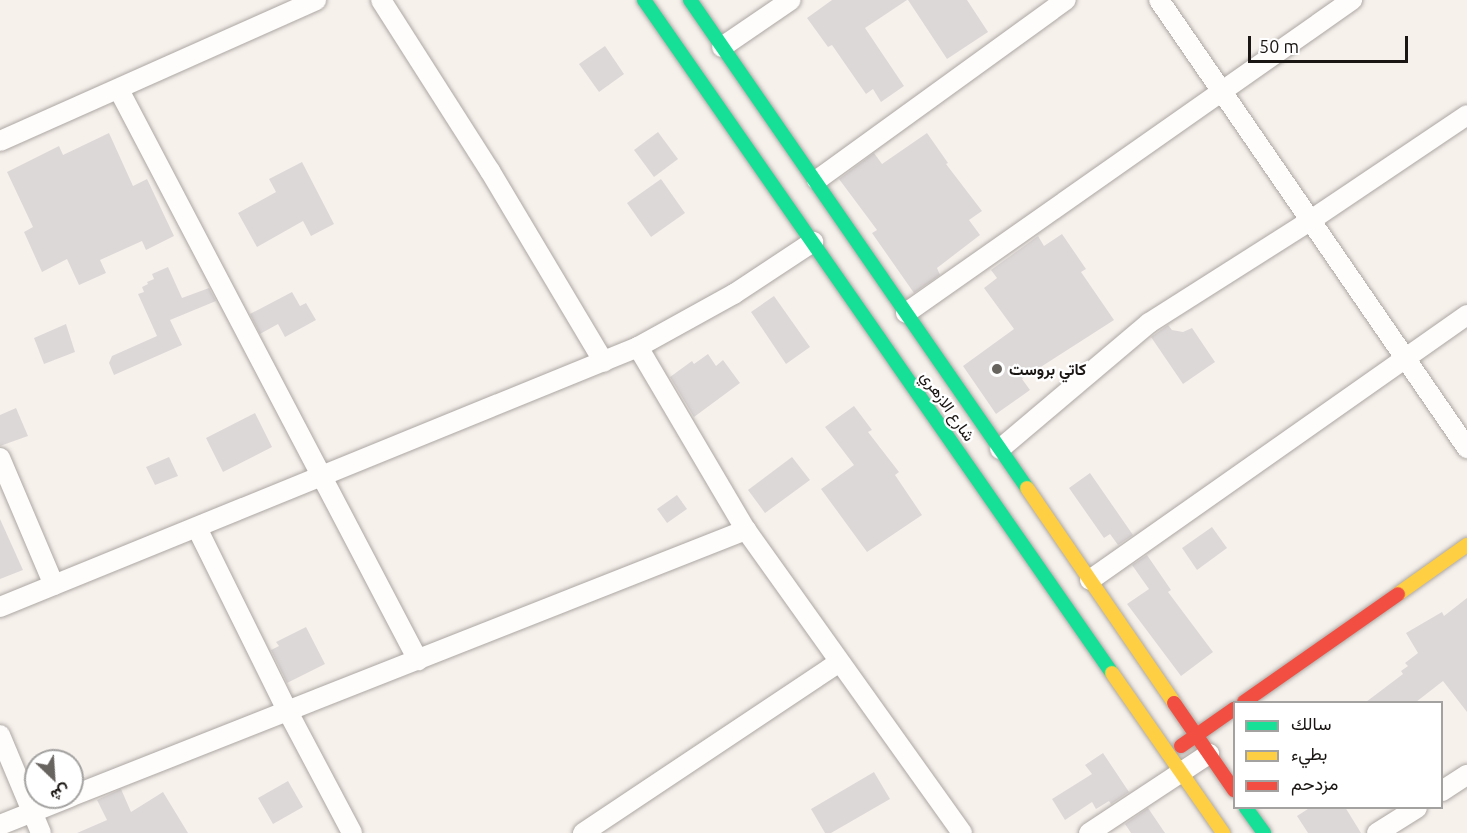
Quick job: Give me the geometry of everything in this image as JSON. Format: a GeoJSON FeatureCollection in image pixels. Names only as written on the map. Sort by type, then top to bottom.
{"type":"FeatureCollection","features":[{"type":"Feature","properties":{"kind":"street"},"geometry":{"type":"LineString","coordinates":[[0,141],[316,0]]}},
{"type":"Feature","properties":{"kind":"street"},"geometry":{"type":"LineString","coordinates":[[381,0],[490,171],[604,362]]}},
{"type":"Feature","properties":{"kind":"street","name":"شارع الازهري"},"geometry":{"type":"LineString","coordinates":[[644,0],[1223,833]]}},
{"type":"Feature","properties":{"kind":"street","name":"شارع الازهري"},"geometry":{"type":"LineString","coordinates":[[690,0],[817,180],[1233,789]]}},
{"type":"Feature","properties":{"kind":"street"},"geometry":{"type":"LineString","coordinates":[[722,47],[791,0]]}},
{"type":"Feature","properties":{"kind":"street"},"geometry":{"type":"LineString","coordinates":[[817,180],[1066,0]]}},
{"type":"Feature","properties":{"kind":"street"},"geometry":{"type":"LineString","coordinates":[[1159,0],[1467,448]]}},
{"type":"Feature","properties":{"kind":"street"},"geometry":{"type":"LineString","coordinates":[[906,313],[1352,0]]}},
{"type":"Feature","properties":{"kind":"street"},"geometry":{"type":"LineString","coordinates":[[118,90],[320,478],[418,660]]}},
{"type":"Feature","properties":{"kind":"street"},"geometry":{"type":"LineString","coordinates":[[1000,449],[1149,323],[1311,220],[1467,115]]}},
{"type":"Feature","properties":{"kind":"street"},"geometry":{"type":"LineString","coordinates":[[0,607],[638,347],[734,294],[813,242]]}},
{"type":"Feature","properties":{"kind":"street"},"geometry":{"type":"LineString","coordinates":[[1090,580],[1467,315]]}},
{"type":"Feature","properties":{"kind":"street"},"geometry":{"type":"LineString","coordinates":[[638,347],[746,530],[962,833]]}},
{"type":"Feature","properties":{"kind":"street"},"geometry":{"type":"LineString","coordinates":[[0,458],[54,585]]}},
{"type":"Feature","properties":{"kind":"street"},"geometry":{"type":"LineString","coordinates":[[197,528],[287,710],[352,833]]}},
{"type":"Feature","properties":{"kind":"street"},"geometry":{"type":"LineString","coordinates":[[84,792],[746,530]]}},
{"type":"Feature","properties":{"kind":"street"},"geometry":{"type":"LineString","coordinates":[[1245,701],[1467,544]]}},
{"type":"Feature","properties":{"kind":"street"},"geometry":{"type":"LineString","coordinates":[[583,833],[839,662]]}},
{"type":"Feature","properties":{"kind":"street"},"geometry":{"type":"LineString","coordinates":[[1168,753],[1197,736],[1233,710]]}},
{"type":"Feature","properties":{"kind":"street"},"geometry":{"type":"LineString","coordinates":[[0,735],[41,833]]}},
{"type":"Feature","properties":{"kind":"street"},"geometry":{"type":"LineString","coordinates":[[1089,833],[1209,754]]}},
{"type":"Feature","properties":{"kind":"street"},"geometry":{"type":"LineString","coordinates":[[1443,790],[1467,775]]}},
{"type":"Feature","properties":{"kind":"street"},"geometry":{"type":"LineString","coordinates":[[0,825],[40,809]]}},
{"type":"Feature","properties":{"kind":"street"},"geometry":{"type":"LineString","coordinates":[[1247,809],[1264,833]]}},
{"type":"Feature","properties":{"kind":"street"},"geometry":{"type":"LineString","coordinates":[[1377,833],[1414,809]]}},
{"type":"Feature","properties":{"kind":"building"},"geometry":{"type":"Polygon","coordinates":[[[832,0],[907,0],[865,28],[904,86],[881,102],[873,89],[866,94],[832,45],[828,47],[807,18],[832,0]]]}},
{"type":"Feature","properties":{"kind":"building"},"geometry":{"type":"Polygon","coordinates":[[[908,0],[967,0],[988,32],[947,59],[908,0]]]}},
{"type":"Feature","properties":{"kind":"building"},"geometry":{"type":"Polygon","coordinates":[[[605,46],[624,74],[599,92],[579,64],[605,46]]]}},
{"type":"Feature","properties":{"kind":"building"},"geometry":{"type":"Polygon","coordinates":[[[658,132],[678,159],[654,177],[634,150],[658,132]]]}},
{"type":"Feature","properties":{"kind":"building"},"geometry":{"type":"Polygon","coordinates":[[[109,133],[133,186],[147,179],[174,236],[146,250],[142,241],[100,260],[106,273],[79,285],[67,259],[42,272],[24,232],[33,227],[7,172],[59,146],[63,155],[109,133]]]}},
{"type":"Feature","properties":{"kind":"building"},"geometry":{"type":"Polygon","coordinates":[[[927,133],[948,163],[946,164],[982,211],[969,220],[980,235],[937,268],[940,275],[914,293],[872,233],[877,230],[839,179],[874,153],[882,164],[927,133]]]}},
{"type":"Feature","properties":{"kind":"building"},"geometry":{"type":"Polygon","coordinates":[[[302,162],[334,224],[311,236],[303,221],[257,247],[238,213],[276,192],[269,179],[302,162]]]}},
{"type":"Feature","properties":{"kind":"building"},"geometry":{"type":"Polygon","coordinates":[[[661,179],[685,213],[651,237],[627,203],[661,179]]]}},
{"type":"Feature","properties":{"kind":"building"},"geometry":{"type":"Polygon","coordinates":[[[1062,234],[1086,269],[1081,272],[1114,320],[1022,379],[1030,390],[996,414],[963,366],[1014,329],[984,288],[997,278],[991,270],[1038,236],[1044,246],[1062,234]]]}},
{"type":"Feature","properties":{"kind":"building"},"geometry":{"type":"Polygon","coordinates":[[[168,267],[182,298],[209,288],[216,301],[170,320],[182,345],[114,375],[109,363],[112,356],[157,336],[138,294],[144,292],[142,287],[154,279],[152,274],[168,267]]]}},
{"type":"Feature","properties":{"kind":"building"},"geometry":{"type":"Polygon","coordinates":[[[292,292],[300,306],[306,303],[316,320],[285,337],[278,324],[260,334],[250,314],[292,292]]]}},
{"type":"Feature","properties":{"kind":"building"},"geometry":{"type":"Polygon","coordinates":[[[774,296],[810,347],[786,364],[751,312],[774,296]]]}},
{"type":"Feature","properties":{"kind":"building"},"geometry":{"type":"Polygon","coordinates":[[[66,324],[75,352],[44,364],[34,338],[66,324]]]}},
{"type":"Feature","properties":{"kind":"building"},"geometry":{"type":"Polygon","coordinates":[[[1168,325],[1172,330],[1183,332],[1192,328],[1215,362],[1183,384],[1151,337],[1168,325]]]}},
{"type":"Feature","properties":{"kind":"building"},"geometry":{"type":"Polygon","coordinates":[[[708,354],[716,366],[723,360],[740,383],[694,417],[670,377],[692,361],[694,364],[708,354]]]}},
{"type":"Feature","properties":{"kind":"building"},"geometry":{"type":"Polygon","coordinates":[[[854,406],[872,430],[868,432],[899,472],[895,475],[922,515],[867,552],[821,489],[854,465],[825,427],[854,406]]]}},
{"type":"Feature","properties":{"kind":"building"},"geometry":{"type":"Polygon","coordinates":[[[16,408],[28,436],[0,446],[0,415],[16,408]]]}},
{"type":"Feature","properties":{"kind":"building"},"geometry":{"type":"Polygon","coordinates":[[[255,413],[272,447],[223,472],[206,438],[255,413]]]}},
{"type":"Feature","properties":{"kind":"building"},"geometry":{"type":"Polygon","coordinates":[[[169,457],[178,476],[155,485],[146,467],[169,457]]]}},
{"type":"Feature","properties":{"kind":"building"},"geometry":{"type":"Polygon","coordinates":[[[792,457],[810,480],[765,513],[748,490],[792,457]]]}},
{"type":"Feature","properties":{"kind":"building"},"geometry":{"type":"Polygon","coordinates":[[[1090,473],[1133,535],[1118,545],[1110,534],[1104,538],[1069,488],[1090,473]]]}},
{"type":"Feature","properties":{"kind":"building"},"geometry":{"type":"Polygon","coordinates":[[[677,495],[687,509],[667,523],[657,509],[677,495]]]}},
{"type":"Feature","properties":{"kind":"building"},"geometry":{"type":"Polygon","coordinates":[[[0,519],[23,570],[0,579],[0,519]]]}},
{"type":"Feature","properties":{"kind":"building"},"geometry":{"type":"Polygon","coordinates":[[[1212,527],[1227,548],[1197,570],[1182,548],[1212,527]]]}},
{"type":"Feature","properties":{"kind":"building"},"geometry":{"type":"Polygon","coordinates":[[[1147,555],[1171,590],[1168,592],[1213,652],[1181,676],[1127,604],[1149,589],[1132,565],[1147,555]]]}},
{"type":"Feature","properties":{"kind":"building"},"geometry":{"type":"Polygon","coordinates":[[[1467,598],[1467,712],[1443,681],[1417,701],[1367,701],[1403,674],[1401,671],[1408,666],[1405,663],[1418,653],[1406,633],[1442,612],[1444,616],[1467,598]]]}},
{"type":"Feature","properties":{"kind":"building"},"geometry":{"type":"Polygon","coordinates":[[[306,627],[325,664],[287,683],[271,650],[279,646],[276,642],[306,627]]]}},
{"type":"Feature","properties":{"kind":"building"},"geometry":{"type":"Polygon","coordinates":[[[1103,753],[1129,792],[1111,804],[1109,801],[1096,809],[1092,802],[1065,820],[1052,799],[1092,774],[1085,765],[1103,753]]]}},
{"type":"Feature","properties":{"kind":"building"},"geometry":{"type":"Polygon","coordinates":[[[874,772],[890,799],[831,833],[825,833],[811,809],[874,772]]]}},
{"type":"Feature","properties":{"kind":"building"},"geometry":{"type":"Polygon","coordinates":[[[288,781],[303,807],[273,824],[258,798],[288,781]]]}},
{"type":"Feature","properties":{"kind":"building"},"geometry":{"type":"Polygon","coordinates":[[[121,789],[131,812],[163,792],[188,833],[77,833],[107,820],[97,800],[121,789]]]}},
{"type":"Feature","properties":{"kind":"building"},"geometry":{"type":"Polygon","coordinates":[[[1148,808],[1165,833],[1131,833],[1125,824],[1148,808]]]}},
{"type":"Feature","properties":{"kind":"building"},"geometry":{"type":"Polygon","coordinates":[[[1308,809],[1346,809],[1361,833],[1308,833],[1297,816],[1308,809]]]}},
{"type":"Feature","properties":{"kind":"traffic: fast"},"geometry":{"type":"LineString","coordinates":[[644,0],[1112,673]]}},
{"type":"Feature","properties":{"kind":"traffic: fast"},"geometry":{"type":"LineString","coordinates":[[690,0],[1027,488]]}},
{"type":"Feature","properties":{"kind":"traffic: fast"},"geometry":{"type":"LineString","coordinates":[[1247,809],[1264,833]]}},
{"type":"Feature","properties":{"kind":"traffic: slow"},"geometry":{"type":"LineString","coordinates":[[1027,488],[1174,703]]}},
{"type":"Feature","properties":{"kind":"traffic: slow"},"geometry":{"type":"LineString","coordinates":[[1398,594],[1467,545]]}},
{"type":"Feature","properties":{"kind":"traffic: slow"},"geometry":{"type":"LineString","coordinates":[[1112,673],[1223,833]]}},
{"type":"Feature","properties":{"kind":"traffic: jam"},"geometry":{"type":"LineString","coordinates":[[1245,701],[1398,594]]}},
{"type":"Feature","properties":{"kind":"traffic: jam"},"geometry":{"type":"LineString","coordinates":[[1174,703],[1233,789]]}},
{"type":"Feature","properties":{"kind":"traffic: jam"},"geometry":{"type":"LineString","coordinates":[[1181,746],[1233,710]]}},
{"type":"Feature","properties":{"kind":"place","name":"كاتي بروست"},"geometry":{"type":"Point","coordinates":[997,369]}}]}
